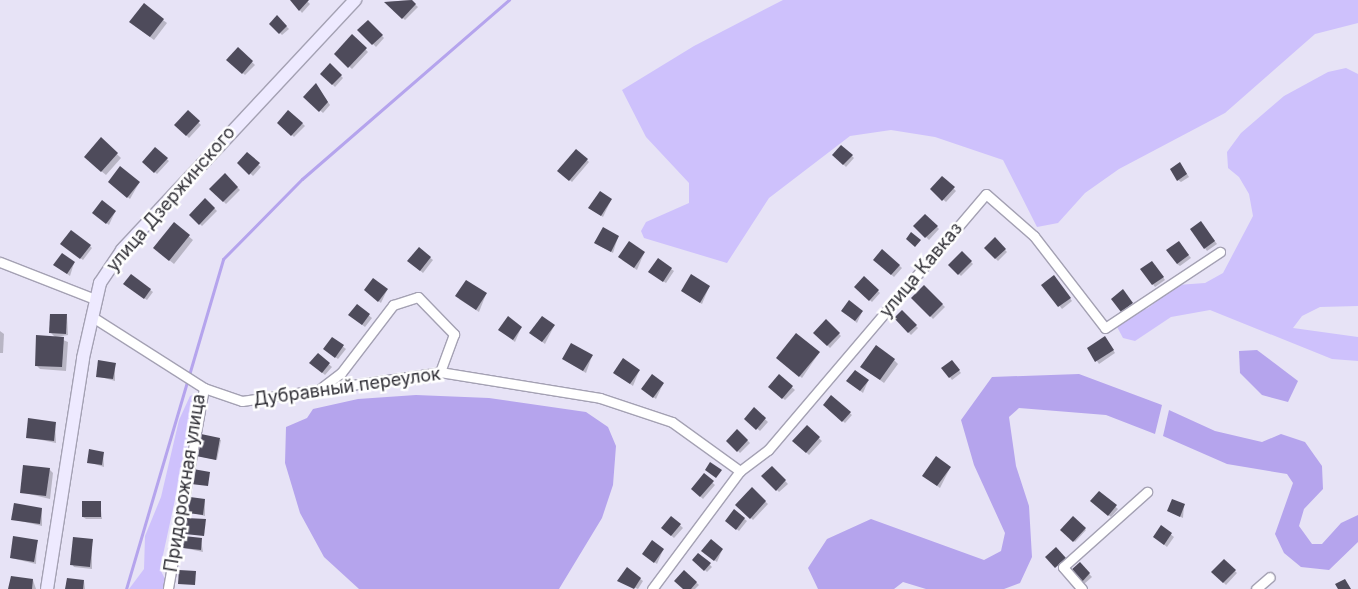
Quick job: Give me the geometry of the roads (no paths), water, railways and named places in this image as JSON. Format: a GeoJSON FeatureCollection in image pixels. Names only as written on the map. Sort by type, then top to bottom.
{"type":"FeatureCollection","features":[{"type":"Feature","properties":{"kind":"main road","name":"улица Дзержинского"},"geometry":{"type":"LineString","coordinates":[[47,589],[95,299],[122,250],[356,0]]}},
{"type":"Feature","properties":{"kind":"street","name":"улица Кавказ"},"geometry":{"type":"LineString","coordinates":[[652,589],[740,471],[768,450],[986,194],[1034,236],[1105,328],[1220,252]]}},
{"type":"Feature","properties":{"kind":"street"},"geometry":{"type":"LineString","coordinates":[[0,262],[95,299]]}},
{"type":"Feature","properties":{"kind":"street"},"geometry":{"type":"LineString","coordinates":[[320,389],[341,373],[394,305],[418,297],[454,334],[440,372]]}},
{"type":"Feature","properties":{"kind":"street","name":"Придорожная улица"},"geometry":{"type":"LineString","coordinates":[[91,316],[204,388],[168,589]]}},
{"type":"Feature","properties":{"kind":"street","name":"Дубравный переулок"},"geometry":{"type":"LineString","coordinates":[[204,388],[242,401],[440,372],[618,404],[672,422],[740,471]]}},
{"type":"Feature","properties":{"kind":"street"},"geometry":{"type":"LineString","coordinates":[[1082,589],[1062,567],[1147,492]]}},
{"type":"Feature","properties":{"kind":"street"},"geometry":{"type":"LineString","coordinates":[[1256,589],[1270,577]]}},
{"type":"Feature","properties":{"kind":"waterway"},"geometry":{"type":"LineString","coordinates":[[126,589],[223,259],[302,179],[509,0]]}}]}
